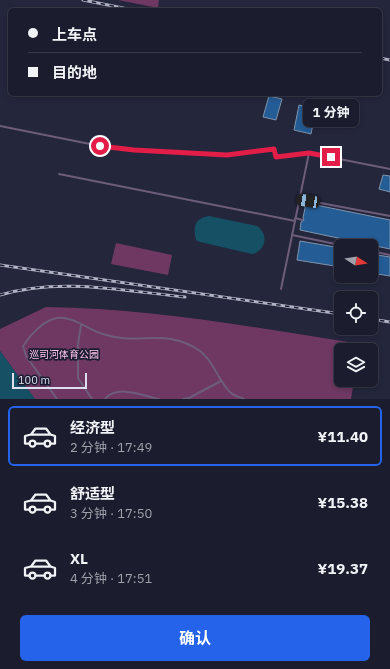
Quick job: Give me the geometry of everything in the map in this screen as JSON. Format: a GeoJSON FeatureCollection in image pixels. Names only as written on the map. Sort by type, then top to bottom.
{"type":"FeatureCollection","features":[{"type":"Feature","properties":{"kind":"lane"},"geometry":{"type":"LineString","coordinates":[[0,126],[110,148],[227,155],[274,149],[276,157],[309,153],[390,169]]}},
{"type":"Feature","properties":{"kind":"lane"},"geometry":{"type":"LineString","coordinates":[[281,289],[309,153]]}},
{"type":"Feature","properties":{"kind":"lane"},"geometry":{"type":"LineString","coordinates":[[59,174],[295,220],[302,220]]}},
{"type":"Feature","properties":{"kind":"lane"},"geometry":{"type":"LineString","coordinates":[[299,199],[390,216]]}},
{"type":"Feature","properties":{"kind":"lane"},"geometry":{"type":"LineString","coordinates":[[292,235],[334,244]]}},
{"type":"Feature","properties":{"kind":"lane"},"geometry":{"type":"LineString","coordinates":[[378,252],[390,255]]}},
{"type":"Feature","properties":{"kind":"lane"},"geometry":{"type":"LineString","coordinates":[[57,399],[26,356],[23,346],[29,336],[51,319],[59,318],[120,339],[166,338],[181,341],[201,352],[215,368],[221,381],[231,393],[244,399]]}},
{"type":"Feature","properties":{"kind":"lane"},"geometry":{"type":"LineString","coordinates":[[81,325],[78,344],[78,378],[92,399]]}},
{"type":"Feature","properties":{"kind":"lane"},"geometry":{"type":"LineString","coordinates":[[183,399],[189,398],[221,381]]}},
{"type":"Feature","properties":{"kind":"lane"},"geometry":{"type":"LineString","coordinates":[[105,399],[107,396],[123,391],[159,399]]}},
{"type":"Feature","properties":{"kind":"green space"},"geometry":{"type":"Polygon","coordinates":[[[118,0],[159,0],[158,8],[118,0]]]}},
{"type":"Feature","properties":{"kind":"green space"},"geometry":{"type":"Polygon","coordinates":[[[116,243],[172,255],[168,275],[111,264],[116,243]]]}},
{"type":"Feature","properties":{"kind":"green space","name":"巡司河体育公园"},"geometry":{"type":"Polygon","coordinates":[[[46,307],[86,308],[204,320],[354,343],[334,343],[334,387],[353,387],[351,399],[35,399],[0,351],[0,329],[46,307]]]}},
{"type":"Feature","properties":{"kind":"water"},"geometry":{"type":"Polygon","coordinates":[[[209,216],[257,226],[263,233],[263,246],[257,252],[252,254],[196,240],[196,224],[200,219],[209,216]]]}},
{"type":"Feature","properties":{"kind":"water"},"geometry":{"type":"Polygon","coordinates":[[[0,351],[35,399],[0,399],[0,351]]]}},
{"type":"Feature","properties":{"kind":"building"},"geometry":{"type":"Polygon","coordinates":[[[269,96],[282,99],[276,120],[263,117],[269,96]]]}},
{"type":"Feature","properties":{"kind":"building"},"geometry":{"type":"Polygon","coordinates":[[[299,105],[316,109],[311,134],[294,130],[299,105]]]}},
{"type":"Feature","properties":{"kind":"building"},"geometry":{"type":"Polygon","coordinates":[[[383,175],[390,176],[390,192],[379,189],[383,175]]]}},
{"type":"Feature","properties":{"kind":"building"},"geometry":{"type":"Polygon","coordinates":[[[306,203],[390,220],[390,249],[378,246],[378,239],[343,239],[300,230],[301,222],[304,220],[303,218],[306,203]]]}},
{"type":"Feature","properties":{"kind":"building"},"geometry":{"type":"Polygon","coordinates":[[[300,241],[334,247],[334,266],[297,260],[300,241]]]}},
{"type":"Feature","properties":{"kind":"building"},"geometry":{"type":"Polygon","coordinates":[[[378,255],[390,257],[390,276],[378,274],[378,255]]]}},
{"type":"Feature","properties":{"kind":"railway"},"geometry":{"type":"LineString","coordinates":[[83,0],[123,8]]}},
{"type":"Feature","properties":{"kind":"railway"},"geometry":{"type":"LineString","coordinates":[[382,58],[390,60]]}},
{"type":"Feature","properties":{"kind":"railway"},"geometry":{"type":"LineString","coordinates":[[0,265],[334,313]]}},
{"type":"Feature","properties":{"kind":"railway"},"geometry":{"type":"LineString","coordinates":[[0,295],[23,290],[69,286],[115,289],[185,297]]}},
{"type":"Feature","properties":{"kind":"railway"},"geometry":{"type":"LineString","coordinates":[[378,320],[390,322]]}},
{"type":"Feature","properties":{"kind":"route"},"geometry":{"type":"LineString","coordinates":[[100,146],[189,154],[227,155],[274,149],[276,157],[309,153],[331,157]]}}]}
